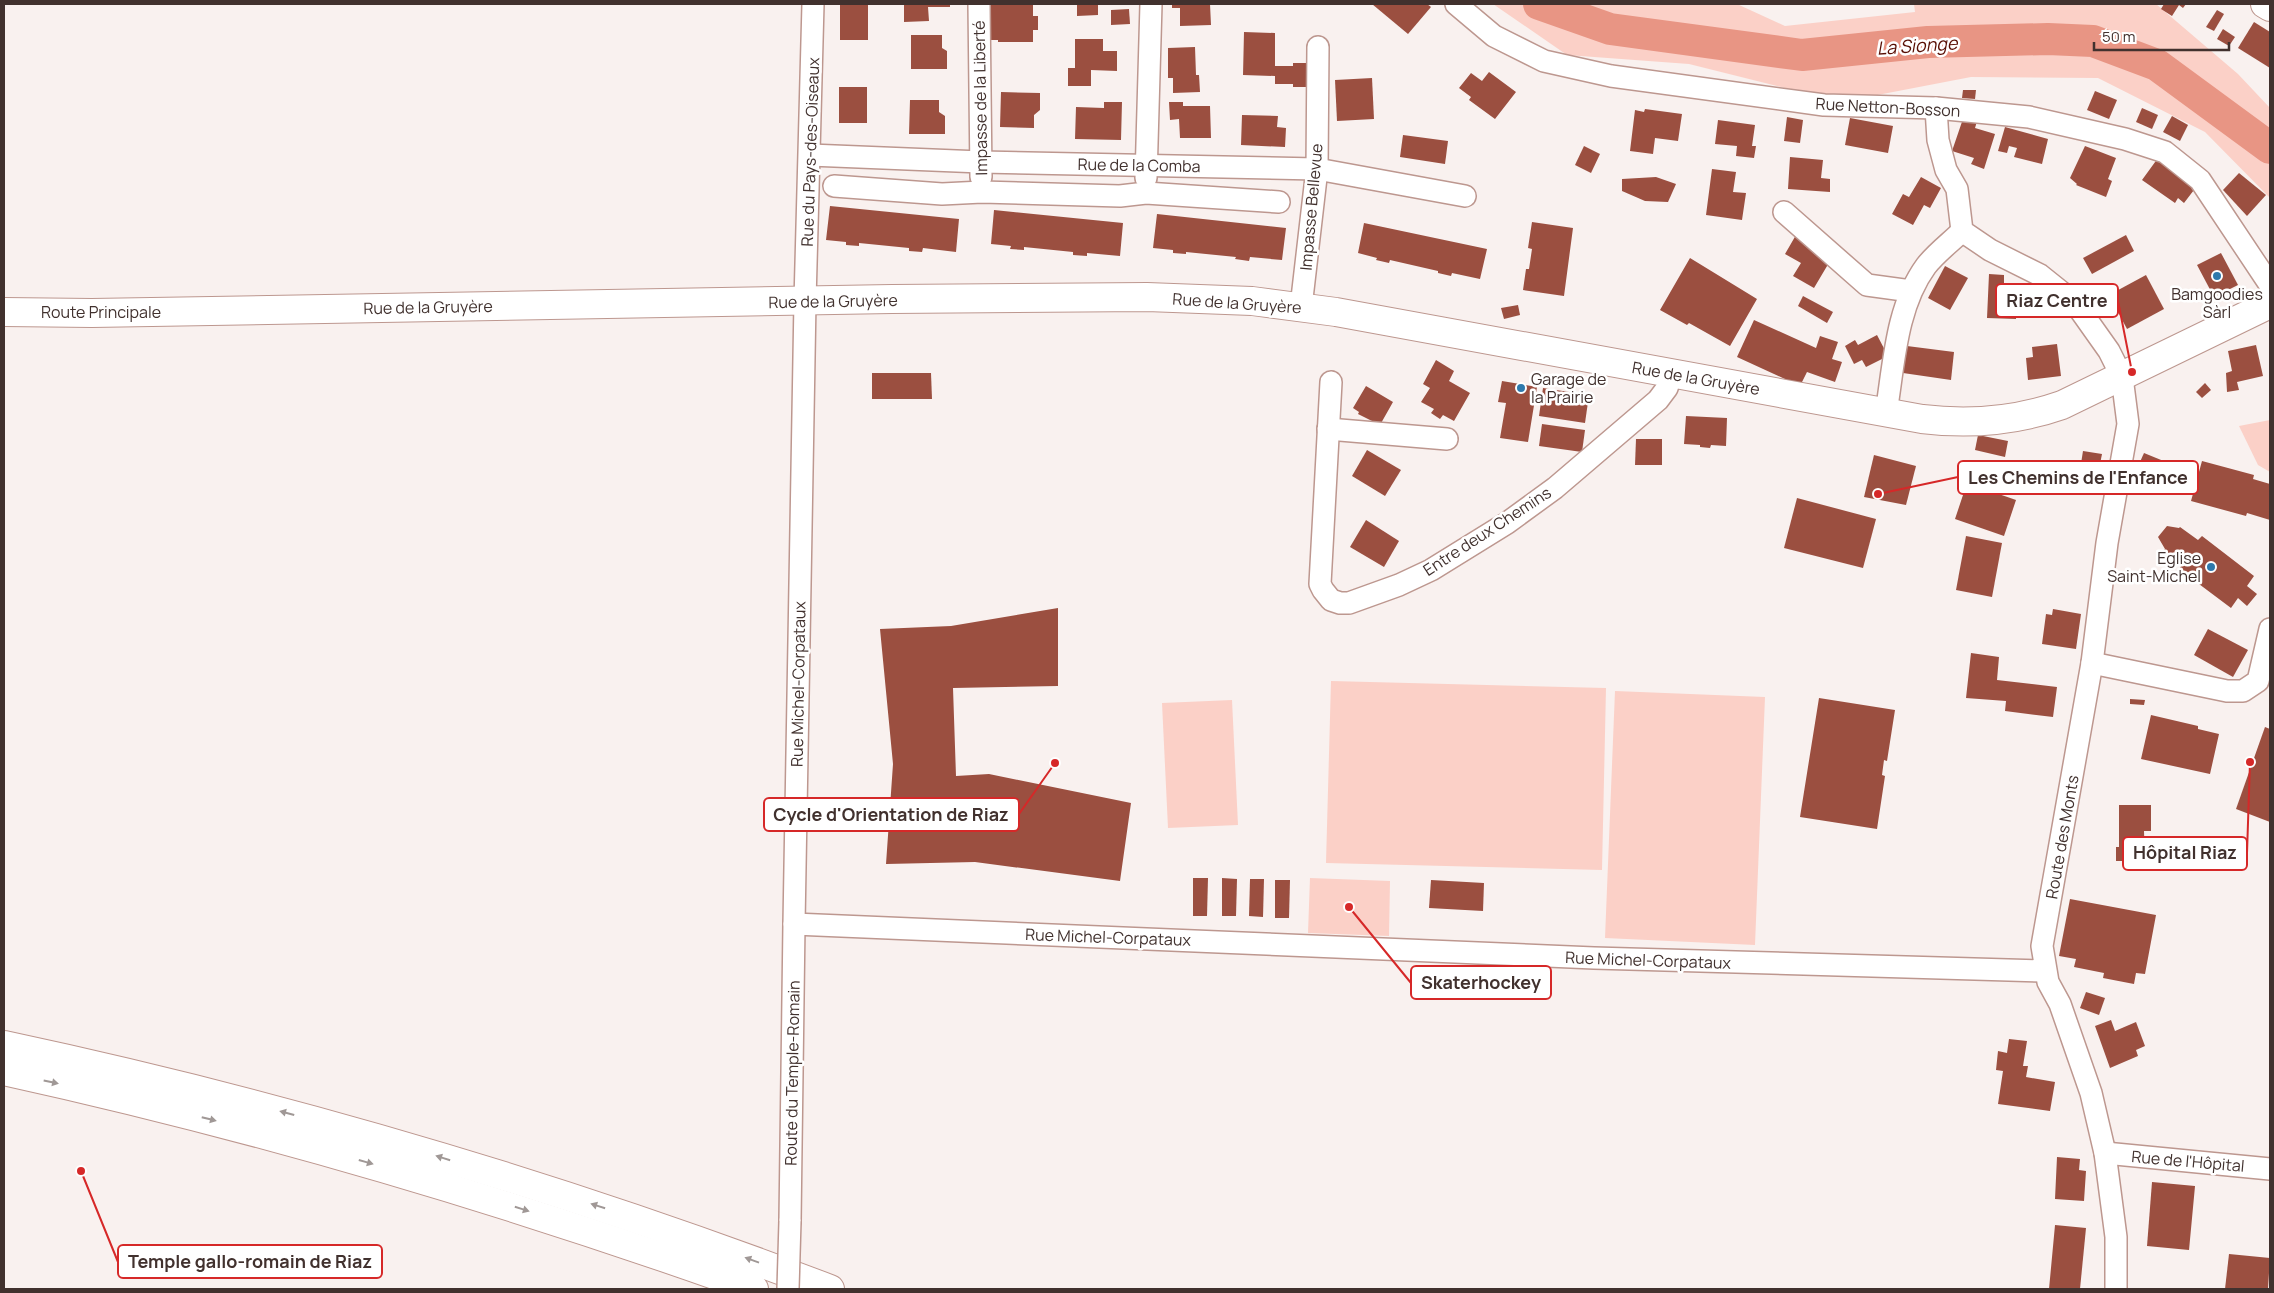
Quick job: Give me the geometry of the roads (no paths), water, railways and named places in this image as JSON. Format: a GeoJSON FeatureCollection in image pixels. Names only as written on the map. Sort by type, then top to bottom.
{"type":"FeatureCollection","features":[{"type":"Feature","properties":{"kind":"main road"},"geometry":{"type":"LineString","coordinates":[[2265,4],[2270,8]]}},
{"type":"Feature","properties":{"kind":"main road","name":"Rue de la Gruyère"},"geometry":{"type":"LineString","coordinates":[[199,311],[1147,297],[1252,301],[1301,307],[1886,413],[1955,422],[2007,420],[2062,405],[2270,304]]}},
{"type":"Feature","properties":{"kind":"main road","name":"Route Principale"},"geometry":{"type":"LineString","coordinates":[[4,312],[199,311]]}},
{"type":"Feature","properties":{"kind":"main road"},"geometry":{"type":"LineString","coordinates":[[4,1044],[248,1102],[407,1146],[643,1221],[830,1289]]}},
{"type":"Feature","properties":{"kind":"main road"},"geometry":{"type":"LineString","coordinates":[[4,1071],[242,1127],[399,1171],[616,1240],[754,1289]]}},
{"type":"Feature","properties":{"kind":"street","name":"Rue du Pays-des-Oiseaux"},"geometry":{"type":"LineString","coordinates":[[805,301],[813,4]]}},
{"type":"Feature","properties":{"kind":"street","name":"Impasse de la Liberté"},"geometry":{"type":"LineString","coordinates":[[979,4],[982,192]]}},
{"type":"Feature","properties":{"kind":"street"},"geometry":{"type":"LineString","coordinates":[[1146,193],[1151,4]]}},
{"type":"Feature","properties":{"kind":"street","name":"Rue Netton-Bosson"},"geometry":{"type":"LineString","coordinates":[[1456,4],[1494,36],[1544,61],[1611,76],[1824,105],[1936,108],[2029,117],[2125,138],[2165,152],[2200,180],[2270,284]]}},
{"type":"Feature","properties":{"kind":"street","name":"Impasse Bellevue"},"geometry":{"type":"LineString","coordinates":[[1301,307],[1317,169],[1318,47]]}},
{"type":"Feature","properties":{"kind":"street"},"geometry":{"type":"LineString","coordinates":[[1886,413],[1899,332],[1911,291],[1927,265],[1962,231],[1957,189],[1946,170],[1938,140],[1936,108]]}},
{"type":"Feature","properties":{"kind":"street","name":"Rue de la Comba"},"geometry":{"type":"LineString","coordinates":[[810,155],[981,162],[1317,169],[1465,196]]}},
{"type":"Feature","properties":{"kind":"street"},"geometry":{"type":"LineString","coordinates":[[834,186],[942,194],[982,192],[1120,196],[1146,193],[1279,202]]}},
{"type":"Feature","properties":{"kind":"street"},"geometry":{"type":"LineString","coordinates":[[1784,212],[1867,285],[1911,291]]}},
{"type":"Feature","properties":{"kind":"street","name":"Route des Monts"},"geometry":{"type":"LineString","coordinates":[[1962,231],[1990,250],[2040,275],[2075,303],[2110,351],[2122,377],[2128,424],[2107,542],[2092,663],[2042,946],[2048,982],[2060,1004],[2091,1093],[2105,1153],[2116,1237],[2116,1289]]}},
{"type":"Feature","properties":{"kind":"street","name":"Rue Michel-Corpataux"},"geometry":{"type":"LineString","coordinates":[[805,301],[794,924],[1584,958],[2045,971]]}},
{"type":"Feature","properties":{"kind":"street","name":"Entre deux Chemins"},"geometry":{"type":"LineString","coordinates":[[1331,382],[1320,584],[1331,600],[1349,603],[1399,585],[1431,570],[1507,523],[1555,488],[1658,400],[1667,388],[1672,374]]}},
{"type":"Feature","properties":{"kind":"street"},"geometry":{"type":"LineString","coordinates":[[1328,429],[1447,439]]}},
{"type":"Feature","properties":{"kind":"street"},"geometry":{"type":"LineString","coordinates":[[2092,663],[2227,691],[2243,691],[2258,681],[2270,630]]}},
{"type":"Feature","properties":{"kind":"street","name":"Route du Temple-Romain"},"geometry":{"type":"LineString","coordinates":[[788,1289],[794,924]]}},
{"type":"Feature","properties":{"kind":"street","name":"Rue de l'Hôpital"},"geometry":{"type":"LineString","coordinates":[[2105,1153],[2270,1169]]}},
{"type":"Feature","properties":{"kind":"waterway","name":"La Sionge"},"geometry":{"type":"LineString","coordinates":[[1539,4],[1610,29],[1802,55],[1928,42],[2048,39],[2093,41],[2157,65],[2270,148]]}},
{"type":"Feature","properties":{"kind":"place","name":"Bamgoodies Sàrl"},"geometry":{"type":"Point","coordinates":[2217,276]}},
{"type":"Feature","properties":{"kind":"place","name":"Riaz Centre"},"geometry":{"type":"Point","coordinates":[2132,372]}},
{"type":"Feature","properties":{"kind":"place","name":"Garage de la Prairie"},"geometry":{"type":"Point","coordinates":[1521,388]}},
{"type":"Feature","properties":{"kind":"place","name":"Les Chemins de l'Enfance"},"geometry":{"type":"Point","coordinates":[1878,494]}},
{"type":"Feature","properties":{"kind":"place","name":"Eglise Saint-Michel"},"geometry":{"type":"Point","coordinates":[2211,567]}},
{"type":"Feature","properties":{"kind":"place","name":"Hôpital Riaz"},"geometry":{"type":"Point","coordinates":[2250,762]}},
{"type":"Feature","properties":{"kind":"place","name":"Cycle d'Orientation de Riaz"},"geometry":{"type":"Point","coordinates":[1055,763]}},
{"type":"Feature","properties":{"kind":"place","name":"Skaterhockey"},"geometry":{"type":"Point","coordinates":[1349,907]}},
{"type":"Feature","properties":{"kind":"place","name":"Temple gallo-romain de Riaz"},"geometry":{"type":"Point","coordinates":[81,1171]}}]}
